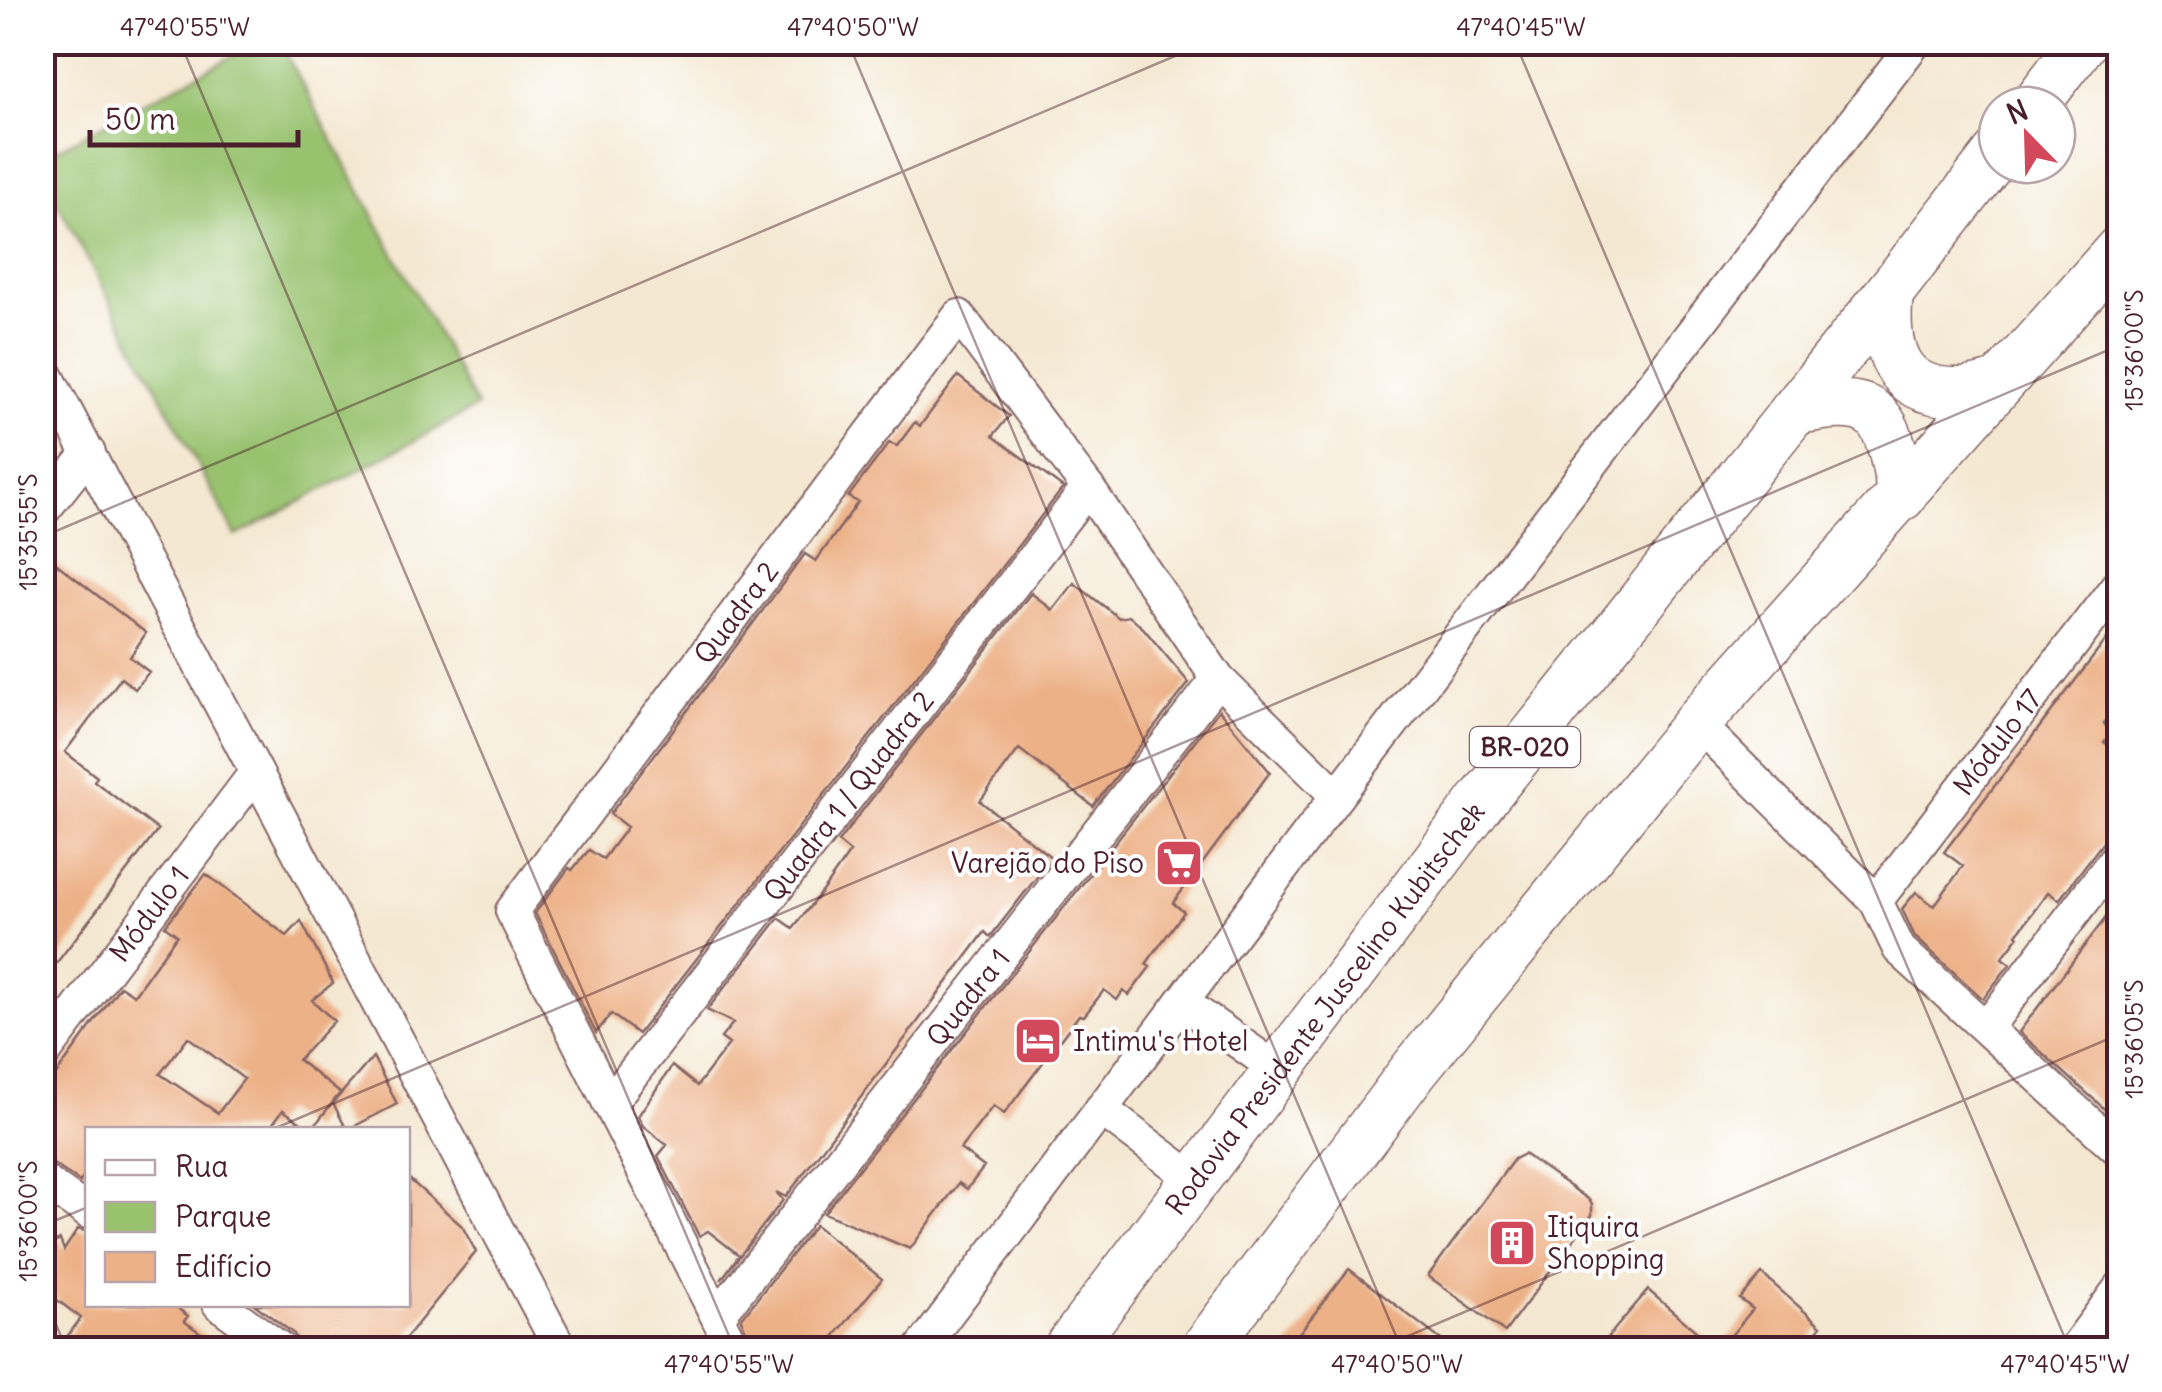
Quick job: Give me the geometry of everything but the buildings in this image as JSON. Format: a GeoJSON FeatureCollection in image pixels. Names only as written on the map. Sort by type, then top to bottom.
{"type":"FeatureCollection","features":[{"type":"Feature","properties":{"kind":"highway"},"geometry":{"type":"LineString","coordinates":[[2050,85],[2083,42]]}},
{"type":"Feature","properties":{"kind":"highway","name":"Rodovia Presidente Juscelino Kubitschek"},"geometry":{"type":"LineString","coordinates":[[1067,1350],[1483,799],[1977,180]]}},
{"type":"Feature","properties":{"kind":"highway"},"geometry":{"type":"LineString","coordinates":[[1204,1350],[1414,1070],[1697,724],[2120,248]]}},
{"type":"Feature","properties":{"kind":"highway"},"geometry":{"type":"LineString","coordinates":[[1889,293],[1886,325],[1902,372],[1918,384],[1961,393],[1999,384]]}},
{"type":"Feature","properties":{"kind":"highway"},"geometry":{"type":"LineString","coordinates":[[1794,411],[1835,402],[1860,405],[1883,423],[1894,450],[1902,496]]}},
{"type":"Feature","properties":{"kind":"street"},"geometry":{"type":"LineString","coordinates":[[920,1350],[1336,796],[1915,42]]}},
{"type":"Feature","properties":{"kind":"street","name":"Quadra 2"},"geometry":{"type":"LineString","coordinates":[[609,1104],[512,912],[959,316],[1088,488]]}},
{"type":"Feature","properties":{"kind":"street"},"geometry":{"type":"LineString","coordinates":[[42,366],[561,1350]]}},
{"type":"Feature","properties":{"kind":"street"},"geometry":{"type":"LineString","coordinates":[[42,512],[89,453]]}},
{"type":"Feature","properties":{"kind":"street"},"geometry":{"type":"LineString","coordinates":[[1088,488],[1218,679],[1336,796]]}},
{"type":"Feature","properties":{"kind":"street","name":"Quadra 1 / Quadra 2"},"geometry":{"type":"LineString","coordinates":[[609,1104],[1088,488]]}},
{"type":"Feature","properties":{"kind":"street","name":"Módulo 17"},"geometry":{"type":"LineString","coordinates":[[1876,901],[2120,582]]}},
{"type":"Feature","properties":{"kind":"street","name":"Quadra 1"},"geometry":{"type":"LineString","coordinates":[[718,1316],[1218,679]]}},
{"type":"Feature","properties":{"kind":"street"},"geometry":{"type":"LineString","coordinates":[[1697,724],[1876,901],[1899,949],[2120,1151]]}},
{"type":"Feature","properties":{"kind":"street","name":"Módulo 1"},"geometry":{"type":"LineString","coordinates":[[42,1056],[256,772]]}},
{"type":"Feature","properties":{"kind":"street"},"geometry":{"type":"LineString","coordinates":[[1987,1028],[2120,854]]}},
{"type":"Feature","properties":{"kind":"street"},"geometry":{"type":"LineString","coordinates":[[1182,1002],[1278,1070]]}},
{"type":"Feature","properties":{"kind":"street"},"geometry":{"type":"LineString","coordinates":[[609,1104],[734,1350]]}},
{"type":"Feature","properties":{"kind":"street"},"geometry":{"type":"LineString","coordinates":[[1101,1109],[1195,1180]]}},
{"type":"Feature","properties":{"kind":"street"},"geometry":{"type":"LineString","coordinates":[[42,1180],[85,1210]]}},
{"type":"Feature","properties":{"kind":"street"},"geometry":{"type":"LineString","coordinates":[[2074,1350],[2120,1288]]}},
{"type":"Feature","properties":{"kind":"street"},"geometry":{"type":"LineString","coordinates":[[221,1307],[246,1339],[282,1350]]}},
{"type":"Feature","properties":{"kind":"green space"},"geometry":{"type":"Polygon","coordinates":[[[257,43],[280,43],[477,407],[236,536],[43,176],[42,157],[257,43]]]}},
{"type":"Feature","properties":{"kind":"place","name":"Varejão do Piso"},"geometry":{"type":"Point","coordinates":[1179,863]}},
{"type":"Feature","properties":{"kind":"place","name":"Intimu's Hotel"},"geometry":{"type":"Point","coordinates":[1038,1041]}},
{"type":"Feature","properties":{"kind":"place","name":"Itiquira Shopping"},"geometry":{"type":"Point","coordinates":[1512,1243]}}]}
